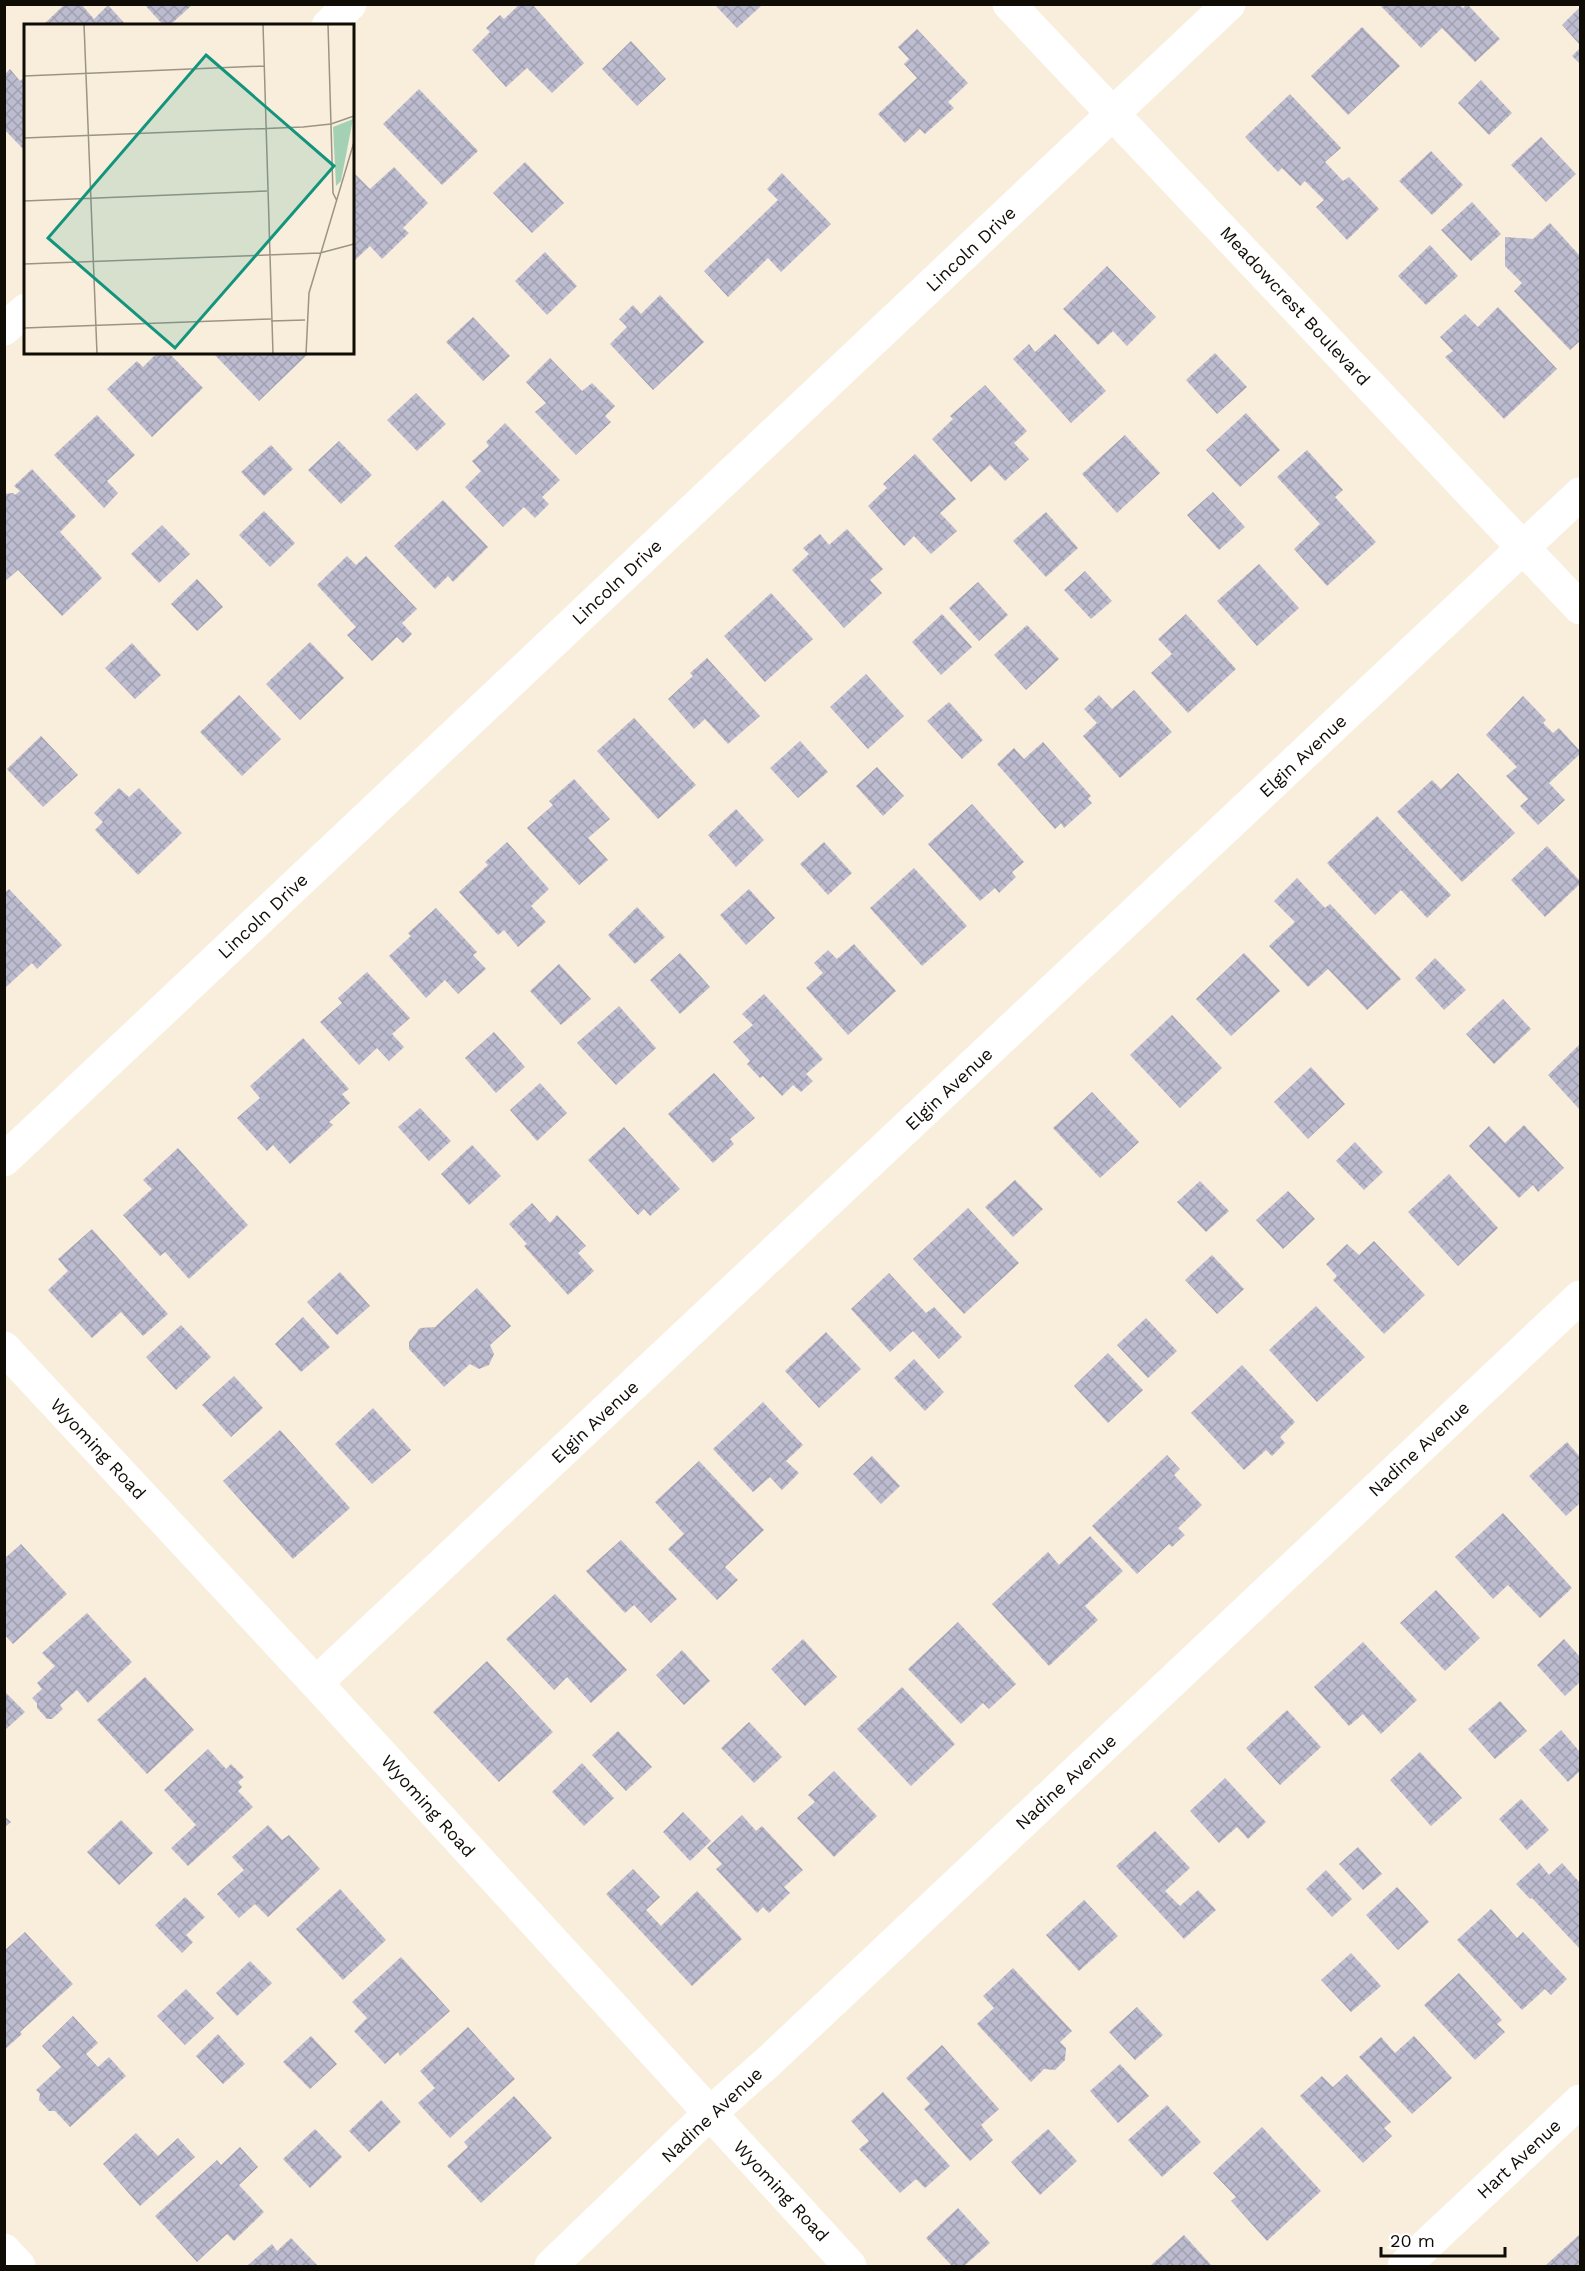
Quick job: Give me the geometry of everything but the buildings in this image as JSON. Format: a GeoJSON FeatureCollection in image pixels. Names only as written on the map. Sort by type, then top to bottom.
{"type":"FeatureCollection","features":[{"type":"Feature","properties":{"kind":"street"},"geometry":{"type":"LineString","coordinates":[[330,24],[350,4]]}},
{"type":"Feature","properties":{"kind":"street","name":"Meadowcrest Boulevard"},"geometry":{"type":"LineString","coordinates":[[1009,4],[1581,608]]}},
{"type":"Feature","properties":{"kind":"street","name":"Lincoln Drive"},"geometry":{"type":"LineString","coordinates":[[4,1160],[1229,4]]}},
{"type":"Feature","properties":{"kind":"street"},"geometry":{"type":"LineString","coordinates":[[4,329],[24,312]]}},
{"type":"Feature","properties":{"kind":"street","name":"Elgin Avenue"},"geometry":{"type":"LineString","coordinates":[[316,1683],[1581,494]]}},
{"type":"Feature","properties":{"kind":"street","name":"Nadine Avenue"},"geometry":{"type":"LineString","coordinates":[[551,2266],[709,2114],[767,2063],[1581,1297]]}},
{"type":"Feature","properties":{"kind":"street","name":"Wyoming Road"},"geometry":{"type":"LineString","coordinates":[[4,1348],[316,1683],[850,2266]]}},
{"type":"Feature","properties":{"kind":"street","name":"Hart Avenue"},"geometry":{"type":"LineString","coordinates":[[1404,2266],[1581,2101]]}},
{"type":"Feature","properties":{"kind":"street"},"geometry":{"type":"LineString","coordinates":[[4,2250],[19,2266]]}}]}
